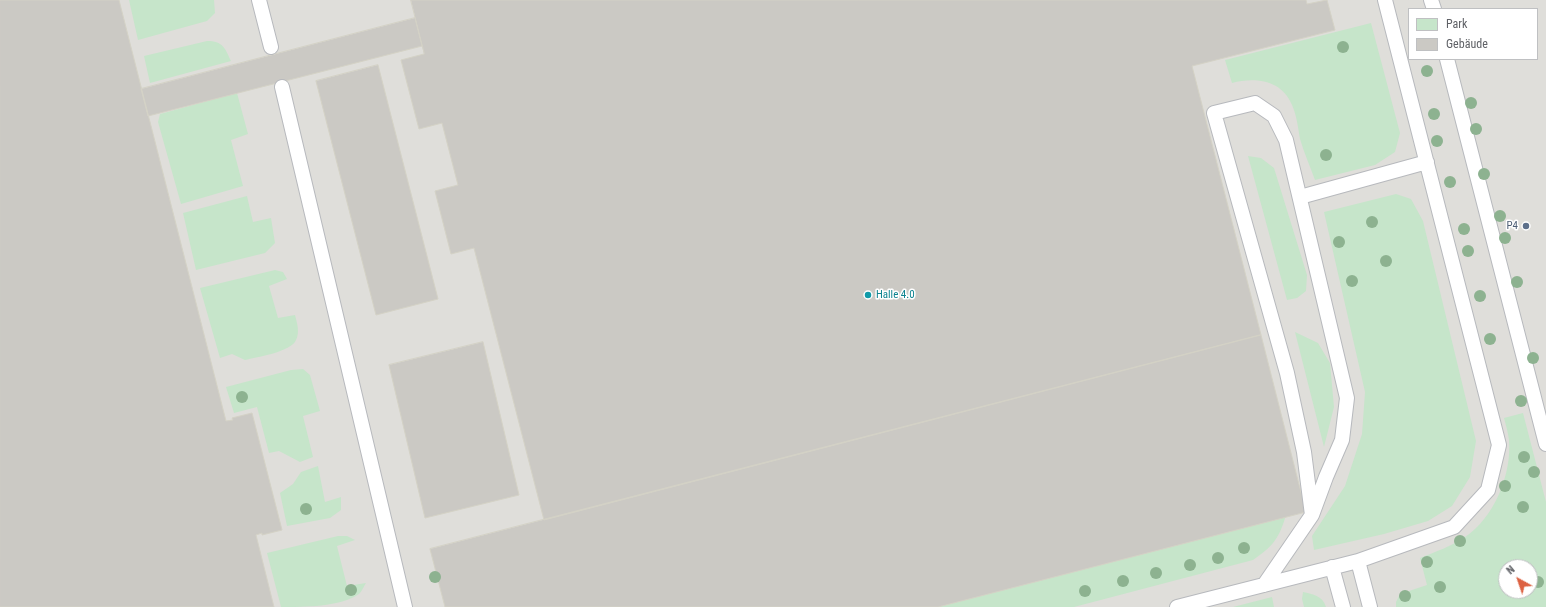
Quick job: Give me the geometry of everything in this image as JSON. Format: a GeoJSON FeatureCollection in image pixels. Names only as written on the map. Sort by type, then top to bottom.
{"type":"FeatureCollection","features":[{"type":"Feature","properties":{"kind":"lane"},"geometry":{"type":"LineString","coordinates":[[259,0],[271,48]]}},
{"type":"Feature","properties":{"kind":"lane"},"geometry":{"type":"LineString","coordinates":[[1177,607],[1358,561],[1454,527],[1488,490],[1499,445],[1385,0]]}},
{"type":"Feature","properties":{"kind":"lane"},"geometry":{"type":"LineString","coordinates":[[1447,60],[1546,444]]}},
{"type":"Feature","properties":{"kind":"lane"},"geometry":{"type":"LineString","coordinates":[[282,87],[406,607]]}},
{"type":"Feature","properties":{"kind":"lane"},"geometry":{"type":"LineString","coordinates":[[1264,585],[1312,515],[1342,440],[1347,398],[1286,140],[1274,116],[1254,103],[1214,113],[1287,373],[1304,452],[1312,515]]}},
{"type":"Feature","properties":{"kind":"lane"},"geometry":{"type":"LineString","coordinates":[[1300,197],[1427,162]]}},
{"type":"Feature","properties":{"kind":"lane"},"geometry":{"type":"LineString","coordinates":[[1358,561],[1370,607]]}},
{"type":"Feature","properties":{"kind":"lane"},"geometry":{"type":"LineString","coordinates":[[1332,567],[1343,607]]}},
{"type":"Feature","properties":{"kind":"shaded area"},"geometry":{"type":"Polygon","coordinates":[[[0,0],[1546,0],[1546,607],[0,607],[0,0]]]}},
{"type":"Feature","properties":{"kind":"green space"},"geometry":{"type":"Polygon","coordinates":[[[129,0],[214,0],[215,13],[207,21],[138,40],[129,0]]]}},
{"type":"Feature","properties":{"kind":"green space"},"geometry":{"type":"Polygon","coordinates":[[[1371,23],[1400,133],[1395,152],[1375,165],[1315,180],[1300,139],[1294,109],[1282,90],[1267,82],[1250,80],[1232,83],[1225,60],[1371,23]]]}},
{"type":"Feature","properties":{"kind":"green space"},"geometry":{"type":"Polygon","coordinates":[[[207,41],[217,42],[223,46],[231,61],[150,83],[144,56],[207,41]]]}},
{"type":"Feature","properties":{"kind":"green space"},"geometry":{"type":"Polygon","coordinates":[[[237,93],[248,134],[231,140],[243,186],[181,204],[158,122],[160,114],[237,93]]]}},
{"type":"Feature","properties":{"kind":"green space"},"geometry":{"type":"Polygon","coordinates":[[[1248,156],[1261,158],[1274,168],[1307,275],[1306,291],[1297,298],[1287,300],[1248,156]]]}},
{"type":"Feature","properties":{"kind":"green space"},"geometry":{"type":"Polygon","coordinates":[[[1396,194],[1411,199],[1423,221],[1476,441],[1470,477],[1452,506],[1428,521],[1384,534],[1314,550],[1312,536],[1345,486],[1362,434],[1365,392],[1324,212],[1396,194]]]}},
{"type":"Feature","properties":{"kind":"green space"},"geometry":{"type":"Polygon","coordinates":[[[247,196],[253,222],[271,218],[275,243],[265,253],[196,270],[183,213],[247,196]]]}},
{"type":"Feature","properties":{"kind":"green space"},"geometry":{"type":"Polygon","coordinates":[[[275,270],[283,272],[287,279],[269,286],[278,318],[295,315],[298,331],[296,340],[288,348],[265,356],[245,360],[232,354],[220,358],[200,288],[275,270]]]}},
{"type":"Feature","properties":{"kind":"green space"},"geometry":{"type":"Polygon","coordinates":[[[1295,332],[1318,343],[1330,363],[1334,407],[1324,447],[1295,332]]]}},
{"type":"Feature","properties":{"kind":"green space"},"geometry":{"type":"Polygon","coordinates":[[[303,369],[310,375],[320,411],[303,416],[313,457],[300,462],[279,451],[269,453],[257,407],[234,413],[226,387],[291,370],[303,369]]]}},
{"type":"Feature","properties":{"kind":"green space"},"geometry":{"type":"Polygon","coordinates":[[[1523,413],[1546,502],[1546,607],[1396,607],[1396,602],[1400,594],[1427,585],[1420,558],[1449,546],[1465,537],[1485,519],[1499,494],[1504,481],[1509,453],[1507,429],[1504,418],[1523,413]]]}},
{"type":"Feature","properties":{"kind":"green space"},"geometry":{"type":"Polygon","coordinates":[[[318,466],[325,502],[341,497],[341,510],[330,518],[287,526],[280,493],[293,484],[301,472],[318,466]]]}},
{"type":"Feature","properties":{"kind":"green space"},"geometry":{"type":"Polygon","coordinates":[[[1286,515],[1278,536],[1266,550],[1253,560],[1074,607],[936,607],[1286,515]]]}},
{"type":"Feature","properties":{"kind":"green space"},"geometry":{"type":"Polygon","coordinates":[[[338,536],[347,536],[355,540],[337,546],[347,586],[366,583],[360,593],[342,602],[332,604],[281,607],[267,553],[338,536]]]}},
{"type":"Feature","properties":{"kind":"green space"},"geometry":{"type":"Polygon","coordinates":[[[1303,592],[1320,598],[1325,603],[1326,607],[1304,607],[1302,599],[1303,592]]]}},
{"type":"Feature","properties":{"kind":"green space"},"geometry":{"type":"Polygon","coordinates":[[[1272,597],[1274,607],[1233,607],[1272,597]]]}},
{"type":"Feature","properties":{"kind":"building"},"geometry":{"type":"Polygon","coordinates":[[[0,0],[119,0],[226,421],[252,413],[282,530],[256,535],[274,607],[0,607],[0,0]]]}},
{"type":"Feature","properties":{"kind":"building","name":"Halle 4.0"},"geometry":{"type":"Polygon","coordinates":[[[411,0],[1306,0],[1307,4],[1327,0],[1335,30],[1192,66],[1261,335],[544,520],[474,248],[451,254],[435,191],[458,185],[442,123],[419,129],[401,60],[424,54],[411,0]]]}},
{"type":"Feature","properties":{"kind":"building"},"geometry":{"type":"Polygon","coordinates":[[[415,18],[422,46],[148,116],[141,89],[415,18]]]}},
{"type":"Feature","properties":{"kind":"building"},"geometry":{"type":"Polygon","coordinates":[[[378,65],[438,299],[376,315],[316,81],[378,65]]]}},
{"type":"Feature","properties":{"kind":"building"},"geometry":{"type":"Polygon","coordinates":[[[1261,335],[1306,512],[938,607],[445,607],[430,549],[1261,335]]]}},
{"type":"Feature","properties":{"kind":"building"},"geometry":{"type":"Polygon","coordinates":[[[483,342],[519,495],[425,518],[389,365],[483,342]]]}},
{"type":"Feature","properties":{"kind":"place","name":"P4"},"geometry":{"type":"Point","coordinates":[1526,226]}},
{"type":"Feature","properties":{"kind":"place","name":"Halle 4.0"},"geometry":{"type":"Point","coordinates":[868,295]}}]}
